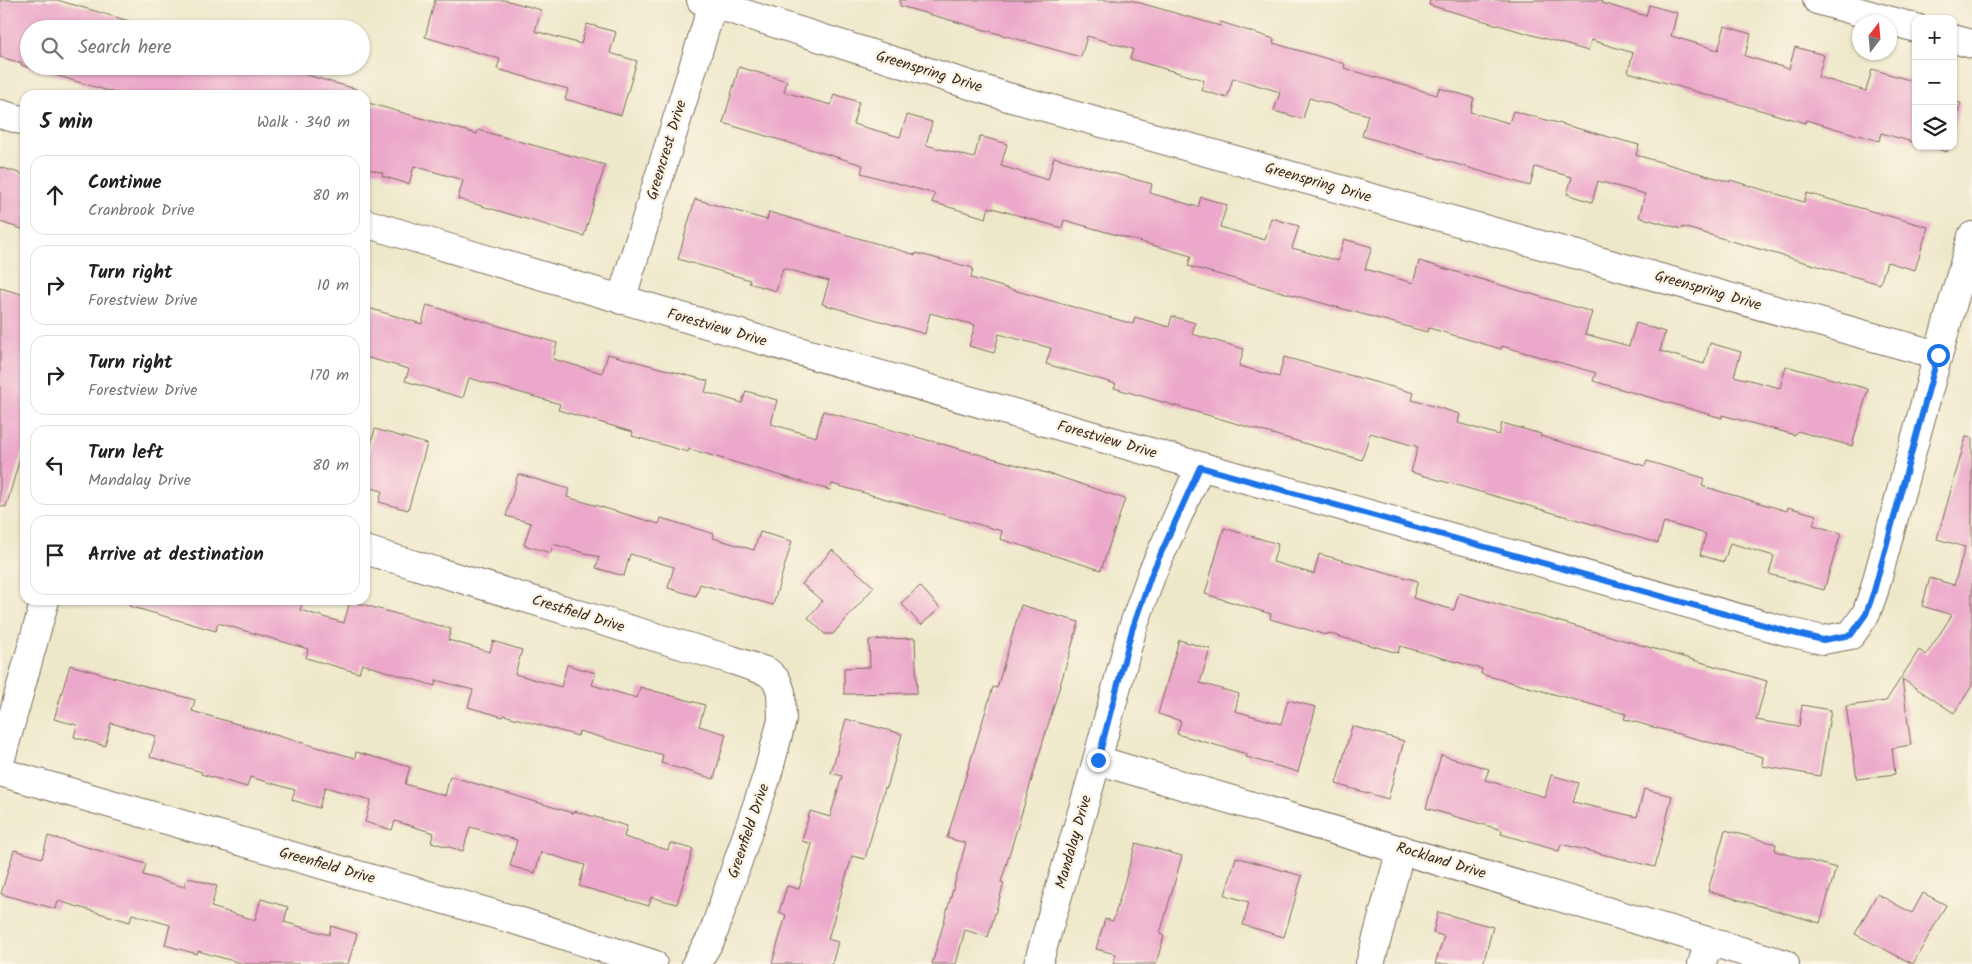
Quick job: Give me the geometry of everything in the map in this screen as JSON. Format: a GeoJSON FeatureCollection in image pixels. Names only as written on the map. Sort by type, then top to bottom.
{"type":"FeatureCollection","features":[{"type":"Feature","properties":{"kind":"street"},"geometry":{"type":"LineString","coordinates":[[1817,0],[1912,27]]}},
{"type":"Feature","properties":{"kind":"street","name":"Greencrest Drive"},"geometry":{"type":"LineString","coordinates":[[621,300],[709,1]]}},
{"type":"Feature","properties":{"kind":"street","name":"Greenspring Drive"},"geometry":{"type":"LineString","coordinates":[[709,1],[1008,97],[1938,355]]}},
{"type":"Feature","properties":{"kind":"street"},"geometry":{"type":"LineString","coordinates":[[1957,40],[1972,44]]}},
{"type":"Feature","properties":{"kind":"street"},"geometry":{"type":"LineString","coordinates":[[0,114],[20,120]]}},
{"type":"Feature","properties":{"kind":"street","name":"Forestview Drive"},"geometry":{"type":"LineString","coordinates":[[370,225],[621,300],[1200,467],[1823,640],[1851,635],[1866,614],[1874,591],[1938,355]]}},
{"type":"Feature","properties":{"kind":"street"},"geometry":{"type":"LineString","coordinates":[[1938,355],[1972,236]]}},
{"type":"Feature","properties":{"kind":"street","name":"Mandalay Drive"},"geometry":{"type":"LineString","coordinates":[[1038,964],[1098,760],[1132,630],[1152,573],[1200,467]]}},
{"type":"Feature","properties":{"kind":"street","name":"Crestfield Drive"},"geometry":{"type":"LineString","coordinates":[[370,551],[768,672],[777,681],[781,692]]}},
{"type":"Feature","properties":{"kind":"street"},"geometry":{"type":"LineString","coordinates":[[0,762],[44,605]]}},
{"type":"Feature","properties":{"kind":"street","name":"Greenfield Drive"},"geometry":{"type":"LineString","coordinates":[[696,964],[712,937],[767,776],[782,720],[781,692]]}},
{"type":"Feature","properties":{"kind":"street","name":"Rockland Drive"},"geometry":{"type":"LineString","coordinates":[[1098,760],[1401,849],[1705,952],[1785,964]]}},
{"type":"Feature","properties":{"kind":"street","name":"Greenfield Drive"},"geometry":{"type":"LineString","coordinates":[[0,772],[525,923],[652,964]]}},
{"type":"Feature","properties":{"kind":"street"},"geometry":{"type":"LineString","coordinates":[[1370,964],[1401,849]]}},
{"type":"Feature","properties":{"kind":"building"},"geometry":{"type":"Polygon","coordinates":[[[0,0],[57,0],[126,20],[20,20],[20,62],[0,57],[0,0]]]}},
{"type":"Feature","properties":{"kind":"building"},"geometry":{"type":"Polygon","coordinates":[[[435,0],[505,0],[541,10],[535,31],[581,44],[587,24],[616,32],[610,53],[637,61],[621,115],[565,99],[568,89],[497,69],[500,59],[425,37],[435,0]]]}},
{"type":"Feature","properties":{"kind":"building"},"geometry":{"type":"Polygon","coordinates":[[[900,0],[1130,0],[1220,26],[1221,22],[1274,39],[1273,43],[1345,64],[1344,68],[1437,95],[1439,88],[1474,98],[1470,112],[1509,123],[1513,111],[1639,145],[1636,155],[1730,182],[1730,180],[1804,202],[1807,193],[1928,227],[1915,270],[1887,262],[1880,284],[1683,227],[1682,229],[1639,217],[1645,194],[1598,181],[1592,202],[1567,194],[1572,177],[1535,167],[1530,186],[1362,136],[1368,115],[1309,98],[1303,119],[1274,111],[1280,92],[1233,78],[1227,98],[1201,90],[1204,80],[1130,59],[1133,49],[1087,36],[1081,57],[900,6],[900,0]]]}},
{"type":"Feature","properties":{"kind":"building"},"geometry":{"type":"Polygon","coordinates":[[[1430,0],[1603,0],[1602,3],[1646,16],[1649,5],[1677,13],[1671,36],[1718,50],[1725,26],[1751,34],[1745,56],[1789,69],[1795,47],[1824,55],[1818,77],[1866,91],[1872,69],[1912,81],[1912,142],[1881,133],[1879,141],[1806,120],[1805,123],[1628,72],[1633,53],[1591,40],[1588,51],[1429,5],[1430,0]]]}},
{"type":"Feature","properties":{"kind":"building"},"geometry":{"type":"Polygon","coordinates":[[[739,67],[787,81],[784,92],[831,105],[834,94],[859,102],[853,124],[900,137],[907,115],[932,122],[926,145],[974,158],[980,136],[1007,144],[1001,166],[1048,180],[1054,157],[1152,184],[1150,193],[1198,207],[1201,197],[1227,205],[1220,227],[1265,240],[1271,218],[1299,226],[1292,248],[1338,261],[1344,239],[1372,247],[1365,269],[1413,283],[1419,261],[1592,312],[1585,334],[1629,346],[1636,323],[1665,332],[1660,351],[1704,364],[1710,343],[1741,352],[1734,376],[1780,388],[1786,366],[1868,389],[1852,446],[1797,431],[1795,435],[1722,415],[1722,418],[1593,381],[1596,373],[1502,346],[1501,349],[1429,328],[1427,332],[1188,266],[1191,256],[1064,220],[1062,228],[989,207],[986,218],[932,202],[935,194],[861,173],[863,165],[723,123],[739,67]]]}},
{"type":"Feature","properties":{"kind":"building"},"geometry":{"type":"Polygon","coordinates":[[[55,75],[307,75],[356,89],[356,90],[105,90],[55,75]]]}},
{"type":"Feature","properties":{"kind":"building"},"geometry":{"type":"Polygon","coordinates":[[[1957,102],[1961,103],[1957,117],[1957,102]]]}},
{"type":"Feature","properties":{"kind":"building"},"geometry":{"type":"Polygon","coordinates":[[[370,103],[477,134],[478,130],[605,165],[584,236],[458,199],[463,180],[414,166],[409,184],[382,176],[383,173],[370,169],[370,103]]]}},
{"type":"Feature","properties":{"kind":"building"},"geometry":{"type":"Polygon","coordinates":[[[0,167],[20,173],[20,228],[0,222],[0,167]]]}},
{"type":"Feature","properties":{"kind":"building"},"geometry":{"type":"Polygon","coordinates":[[[695,199],[767,220],[769,212],[916,255],[916,253],[973,268],[971,278],[1133,324],[1135,317],[1169,327],[1172,316],[1195,323],[1192,334],[1244,349],[1239,366],[1279,377],[1284,357],[1414,393],[1412,400],[1460,414],[1458,423],[1499,435],[1502,423],[1541,434],[1540,436],[1645,466],[1647,461],[1704,478],[1702,486],[1787,511],[1788,507],[1816,515],[1813,525],[1841,533],[1824,590],[1769,574],[1774,556],[1730,543],[1724,562],[1700,555],[1706,534],[1664,522],[1658,543],[1411,472],[1418,447],[1370,433],[1362,460],[1114,388],[1116,384],[1046,364],[1051,348],[999,334],[994,353],[969,346],[975,325],[930,313],[925,334],[822,304],[829,281],[783,268],[776,291],[749,283],[750,280],[678,259],[695,199]]]}},
{"type":"Feature","properties":{"kind":"building"},"geometry":{"type":"Polygon","coordinates":[[[0,288],[20,294],[20,458],[6,507],[0,506],[0,288]]]}},
{"type":"Feature","properties":{"kind":"building"},"geometry":{"type":"Polygon","coordinates":[[[427,305],[557,343],[553,359],[602,373],[608,354],[708,381],[705,392],[742,403],[746,391],[777,400],[771,424],[816,437],[823,411],[1057,476],[1125,499],[1101,570],[1000,539],[1002,531],[832,484],[830,490],[689,449],[688,452],[632,436],[633,432],[558,410],[560,404],[469,378],[463,398],[405,381],[409,369],[370,358],[370,308],[422,324],[427,305]]]}},
{"type":"Feature","properties":{"kind":"building"},"geometry":{"type":"Polygon","coordinates":[[[375,429],[427,444],[408,510],[379,502],[382,491],[370,487],[370,448],[375,429]]]}},
{"type":"Feature","properties":{"kind":"building"},"geometry":{"type":"Polygon","coordinates":[[[1966,437],[1972,438],[1972,686],[1954,713],[1902,679],[1911,745],[1892,748],[1895,774],[1857,779],[1846,706],[1886,701],[1919,650],[1926,655],[1952,615],[1922,606],[1930,578],[1954,585],[1965,547],[1937,539],[1966,437]]]}},
{"type":"Feature","properties":{"kind":"building"},"geometry":{"type":"Polygon","coordinates":[[[518,474],[569,489],[567,497],[659,524],[661,518],[714,534],[713,538],[754,550],[760,532],[792,541],[773,605],[700,584],[696,596],[668,588],[674,567],[630,554],[624,576],[596,568],[599,557],[553,544],[551,553],[524,545],[531,523],[506,516],[518,474]]]}},
{"type":"Feature","properties":{"kind":"building"},"geometry":{"type":"Polygon","coordinates":[[[1224,528],[1278,544],[1273,562],[1314,574],[1319,554],[1418,581],[1413,598],[1454,610],[1459,593],[1767,681],[1756,720],[1799,727],[1802,705],[1831,710],[1820,776],[1762,766],[1763,757],[1624,719],[1626,714],[1481,674],[1482,669],[1400,646],[1398,653],[1327,633],[1326,635],[1270,619],[1271,614],[1205,594],[1224,528]]]}},
{"type":"Feature","properties":{"kind":"building"},"geometry":{"type":"Polygon","coordinates":[[[832,550],[874,587],[833,634],[825,634],[808,618],[822,601],[802,584],[832,550]]]}},
{"type":"Feature","properties":{"kind":"building"},"geometry":{"type":"Polygon","coordinates":[[[920,586],[940,608],[921,625],[901,603],[920,586]]]}},
{"type":"Feature","properties":{"kind":"building"},"geometry":{"type":"Polygon","coordinates":[[[302,605],[300,610],[344,623],[349,605],[364,605],[451,629],[448,640],[490,652],[493,641],[522,650],[515,674],[561,687],[567,665],[596,673],[592,685],[637,698],[640,687],[705,705],[699,726],[726,734],[714,779],[661,763],[663,755],[579,731],[578,736],[468,707],[473,690],[436,680],[435,686],[362,664],[359,673],[306,658],[308,649],[218,623],[216,631],[129,606],[302,605]]]}},
{"type":"Feature","properties":{"kind":"building"},"geometry":{"type":"Polygon","coordinates":[[[1021,605],[1079,622],[1001,882],[1004,883],[988,937],[965,930],[956,964],[932,964],[966,843],[947,838],[993,687],[997,688],[1021,605]]]}},
{"type":"Feature","properties":{"kind":"building"},"geometry":{"type":"Polygon","coordinates":[[[915,638],[917,693],[844,694],[844,668],[870,667],[869,640],[915,638]]]}},
{"type":"Feature","properties":{"kind":"building"},"geometry":{"type":"Polygon","coordinates":[[[1179,640],[1210,649],[1200,683],[1239,694],[1235,711],[1281,724],[1288,700],[1316,707],[1298,772],[1246,757],[1247,754],[1177,734],[1181,721],[1158,714],[1179,640]]]}},
{"type":"Feature","properties":{"kind":"building"},"geometry":{"type":"Polygon","coordinates":[[[70,665],[195,700],[192,711],[355,758],[356,752],[410,767],[405,784],[445,796],[450,776],[573,813],[574,811],[627,826],[624,837],[668,850],[670,843],[693,849],[677,904],[651,897],[649,906],[579,886],[585,865],[541,852],[535,873],[510,866],[517,840],[470,827],[463,851],[431,842],[434,833],[395,821],[392,830],[365,822],[371,800],[325,787],[319,808],[292,800],[295,790],[250,777],[247,787],[201,774],[202,772],[150,757],[156,736],[111,723],[105,746],[74,737],[77,725],[54,719],[70,665]]]}},
{"type":"Feature","properties":{"kind":"building"},"geometry":{"type":"Polygon","coordinates":[[[846,719],[902,734],[887,788],[885,787],[865,859],[852,856],[828,939],[838,942],[832,964],[772,964],[786,915],[779,912],[787,886],[799,889],[812,844],[802,841],[810,811],[830,817],[842,776],[831,773],[846,719]]]}},
{"type":"Feature","properties":{"kind":"building"},"geometry":{"type":"Polygon","coordinates":[[[1352,726],[1404,741],[1388,799],[1336,784],[1352,726]]]}},
{"type":"Feature","properties":{"kind":"building"},"geometry":{"type":"Polygon","coordinates":[[[1441,755],[1489,769],[1485,780],[1545,797],[1551,775],[1579,783],[1573,802],[1637,817],[1644,789],[1672,796],[1655,867],[1561,844],[1559,851],[1501,834],[1502,830],[1426,808],[1441,755]]]}},
{"type":"Feature","properties":{"kind":"building"},"geometry":{"type":"Polygon","coordinates":[[[1725,830],[1776,844],[1775,851],[1836,868],[1820,923],[1708,891],[1725,830]]]}},
{"type":"Feature","properties":{"kind":"building"},"geometry":{"type":"Polygon","coordinates":[[[48,836],[146,864],[143,875],[184,887],[187,877],[217,886],[211,907],[255,920],[261,899],[288,907],[284,922],[329,935],[331,926],[357,934],[348,964],[244,964],[198,951],[197,954],[165,945],[170,925],[132,914],[130,922],[58,901],[56,909],[1,894],[14,850],[42,858],[48,836]]]}},
{"type":"Feature","properties":{"kind":"building"},"geometry":{"type":"Polygon","coordinates":[[[1136,843],[1182,856],[1160,934],[1164,936],[1156,964],[1113,964],[1116,954],[1096,949],[1105,919],[1113,921],[1136,843]]]}},
{"type":"Feature","properties":{"kind":"building"},"geometry":{"type":"Polygon","coordinates":[[[1236,857],[1302,876],[1284,937],[1243,925],[1249,902],[1225,895],[1236,857]]]}},
{"type":"Feature","properties":{"kind":"building"},"geometry":{"type":"Polygon","coordinates":[[[1923,893],[1946,905],[1913,964],[1855,934],[1877,894],[1912,913],[1923,893]]]}},
{"type":"Feature","properties":{"kind":"building"},"geometry":{"type":"Polygon","coordinates":[[[1438,912],[1493,927],[1483,964],[1435,964],[1444,936],[1433,933],[1438,912]]]}},
{"type":"Feature","properties":{"kind":"route"},"geometry":{"type":"LineString","coordinates":[[1098,760],[1132,630],[1152,573],[1200,467],[1823,640],[1851,635],[1866,614],[1874,591],[1938,355]]}}]}
